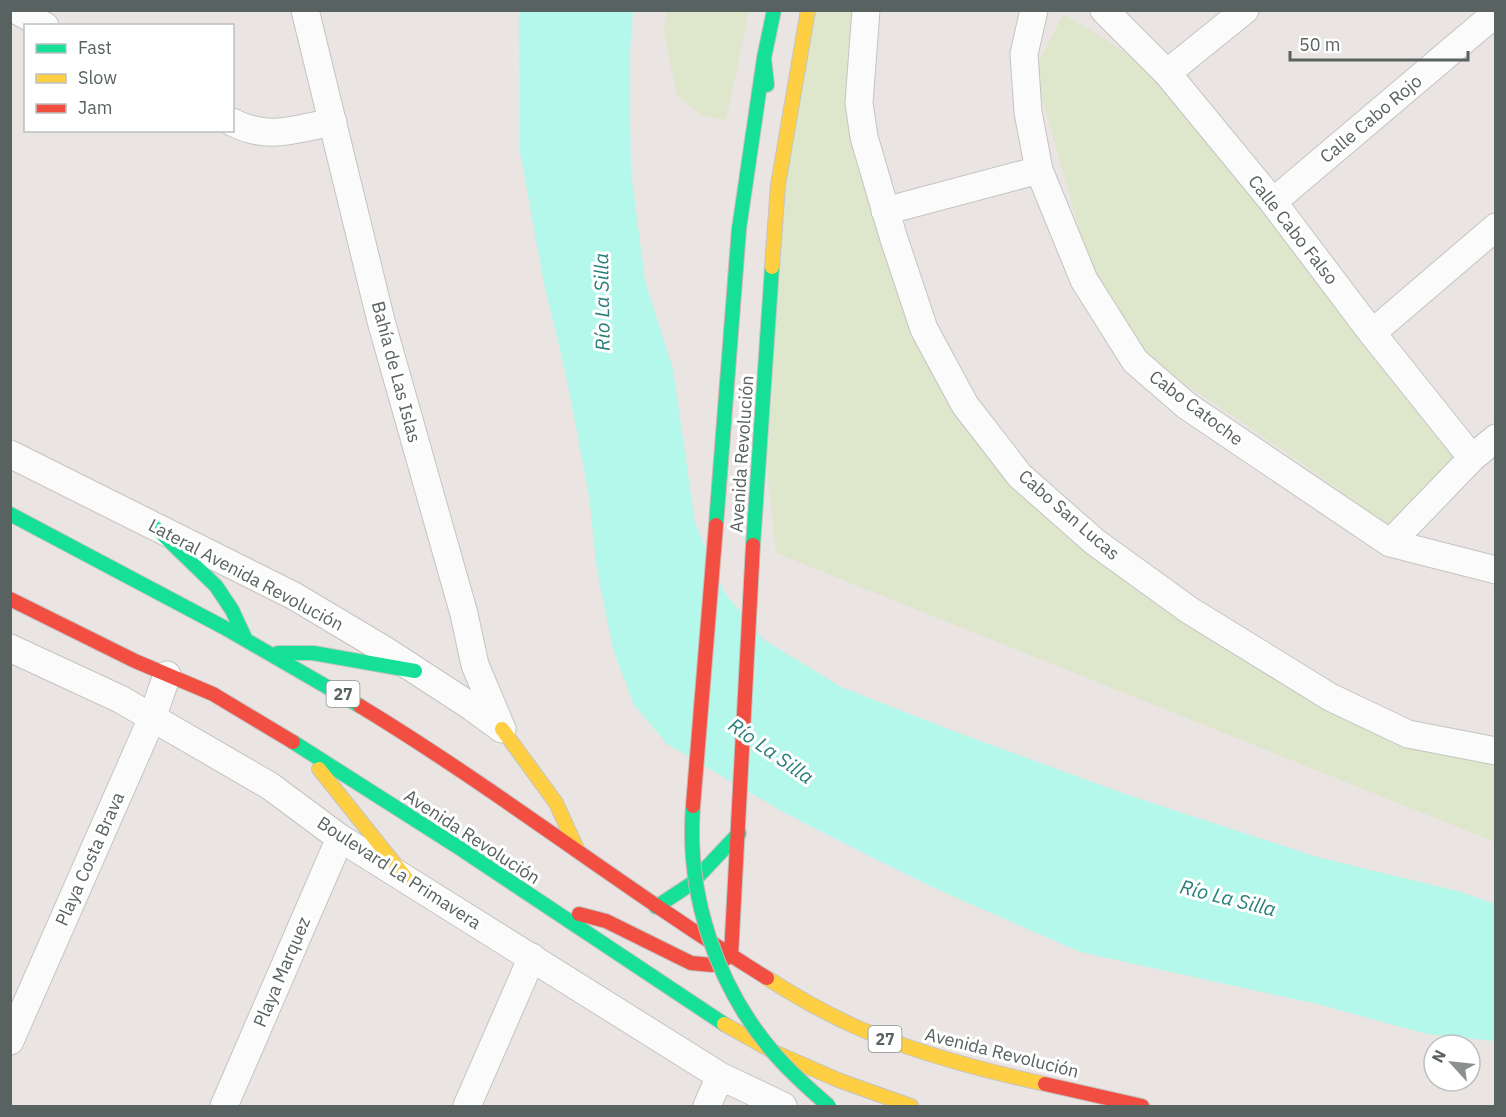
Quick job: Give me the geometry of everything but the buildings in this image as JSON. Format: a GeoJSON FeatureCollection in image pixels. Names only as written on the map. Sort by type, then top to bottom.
{"type":"FeatureCollection","features":[{"type":"Feature","properties":{"kind":"main road"},"geometry":{"type":"LineString","coordinates":[[774,10],[764,58],[739,229],[692,812],[692,868],[707,935],[720,966],[751,1025],[768,1049],[829,1107]]}},
{"type":"Feature","properties":{"kind":"main road","name":"Avenida Revolución"},"geometry":{"type":"LineString","coordinates":[[731,956],[739,833],[747,636],[778,185],[808,10]]}},
{"type":"Feature","properties":{"kind":"main road"},"geometry":{"type":"LineString","coordinates":[[764,58],[770,116]]}},
{"type":"Feature","properties":{"kind":"main road","name":"Avenida Revolución"},"geometry":{"type":"LineString","coordinates":[[773,139],[778,185]]}},
{"type":"Feature","properties":{"kind":"main road","name":"Avenida Revolución"},"geometry":{"type":"LineString","coordinates":[[10,514],[273,653],[348,697],[578,850],[731,956],[809,1004],[888,1040],[963,1064],[1142,1107]]}},
{"type":"Feature","properties":{"kind":"main road"},"geometry":{"type":"LineString","coordinates":[[156,528],[216,586],[232,610],[245,638]]}},
{"type":"Feature","properties":{"kind":"main road","name":"Avenida Revolución"},"geometry":{"type":"LineString","coordinates":[[10,599],[167,675],[213,694],[299,745],[458,847],[718,1020],[774,1052],[838,1080],[911,1107]]}},
{"type":"Feature","properties":{"kind":"main road"},"geometry":{"type":"LineString","coordinates":[[273,653],[313,653],[415,671]]}},
{"type":"Feature","properties":{"kind":"main road"},"geometry":{"type":"LineString","coordinates":[[502,729],[556,803],[578,850]]}},
{"type":"Feature","properties":{"kind":"main road"},"geometry":{"type":"LineString","coordinates":[[299,745],[406,878]]}},
{"type":"Feature","properties":{"kind":"main road"},"geometry":{"type":"LineString","coordinates":[[656,906],[675,897],[701,876],[739,833]]}},
{"type":"Feature","properties":{"kind":"main road"},"geometry":{"type":"LineString","coordinates":[[553,912],[592,916],[699,965],[714,965],[731,956]]}},
{"type":"Feature","properties":{"kind":"street"},"geometry":{"type":"LineString","coordinates":[[16,10],[41,24]]}},
{"type":"Feature","properties":{"kind":"street","name":"Bahía de Las Islas"},"geometry":{"type":"LineString","coordinates":[[305,10],[381,321],[464,614],[475,665],[502,729]]}},
{"type":"Feature","properties":{"kind":"street","name":"Cabo San Lucas"},"geometry":{"type":"LineString","coordinates":[[866,10],[859,103],[864,137],[885,211],[924,329],[965,405],[1020,476],[1095,542],[1189,610],[1330,697],[1408,734],[1496,751]]}},
{"type":"Feature","properties":{"kind":"street","name":"Cabo Catoche"},"geometry":{"type":"LineString","coordinates":[[1034,10],[1024,54],[1028,112],[1039,170],[1084,279],[1134,361],[1187,406],[1390,543],[1496,570]]}},
{"type":"Feature","properties":{"kind":"street","name":"Calle Cabo Falso"},"geometry":{"type":"LineString","coordinates":[[1104,10],[1167,73],[1273,202],[1372,333],[1472,458]]}},
{"type":"Feature","properties":{"kind":"street"},"geometry":{"type":"LineString","coordinates":[[1167,73],[1245,10]]}},
{"type":"Feature","properties":{"kind":"street","name":"Calle Cabo Rojo"},"geometry":{"type":"LineString","coordinates":[[1273,202],[1496,13]]}},
{"type":"Feature","properties":{"kind":"street"},"geometry":{"type":"LineString","coordinates":[[234,123],[248,130],[267,134],[333,122]]}},
{"type":"Feature","properties":{"kind":"street"},"geometry":{"type":"LineString","coordinates":[[885,211],[1039,170]]}},
{"type":"Feature","properties":{"kind":"street"},"geometry":{"type":"LineString","coordinates":[[1372,333],[1496,227]]}},
{"type":"Feature","properties":{"kind":"street"},"geometry":{"type":"LineString","coordinates":[[1390,543],[1472,458],[1496,438]]}},
{"type":"Feature","properties":{"kind":"street","name":"Lateral Avenida Revolución"},"geometry":{"type":"LineString","coordinates":[[10,454],[294,596],[472,707],[502,729]]}},
{"type":"Feature","properties":{"kind":"street","name":"Boulevard La Primavera"},"geometry":{"type":"LineString","coordinates":[[10,648],[120,699],[270,786],[340,838],[720,1076],[783,1107]]}},
{"type":"Feature","properties":{"kind":"street"},"geometry":{"type":"LineString","coordinates":[[120,699],[135,660]]}},
{"type":"Feature","properties":{"kind":"street","name":"Playa Costa Brava"},"geometry":{"type":"LineString","coordinates":[[10,1041],[152,718],[167,675]]}},
{"type":"Feature","properties":{"kind":"street","name":"Playa Marquez"},"geometry":{"type":"LineString","coordinates":[[224,1107],[340,838]]}},
{"type":"Feature","properties":{"kind":"street"},"geometry":{"type":"LineString","coordinates":[[467,1107],[532,957]]}},
{"type":"Feature","properties":{"kind":"street"},"geometry":{"type":"LineString","coordinates":[[707,1107],[720,1076]]}},
{"type":"Feature","properties":{"kind":"green space"},"geometry":{"type":"Polygon","coordinates":[[[667,11],[749,11],[726,120],[701,115],[677,95],[664,32],[667,11]]]}},
{"type":"Feature","properties":{"kind":"green space"},"geometry":{"type":"Polygon","coordinates":[[[803,11],[861,11],[854,115],[962,409],[1173,614],[1495,759],[1495,842],[776,553],[763,431],[803,11]]]}},
{"type":"Feature","properties":{"kind":"green space"},"geometry":{"type":"Polygon","coordinates":[[[1064,14],[1156,72],[1464,454],[1388,525],[1286,452],[1151,361],[1091,271],[1034,69],[1064,14]]]}},
{"type":"Feature","properties":{"kind":"water","name":"Río La Silla"},"geometry":{"type":"Polygon","coordinates":[[[519,11],[633,11],[629,64],[631,172],[645,281],[673,369],[695,523],[724,592],[764,640],[841,687],[1128,795],[1317,857],[1461,892],[1495,904],[1495,1041],[1482,1040],[1482,1033],[1423,1033],[1317,1004],[1080,952],[943,892],[875,859],[785,813],[667,744],[634,705],[613,649],[597,570],[589,496],[566,375],[544,284],[520,152],[519,11]]]}},
{"type":"Feature","properties":{"kind":"traffic: fast"},"geometry":{"type":"LineString","coordinates":[[767,85],[764,58],[774,10]]}},
{"type":"Feature","properties":{"kind":"traffic: fast"},"geometry":{"type":"LineString","coordinates":[[739,229],[764,58]]}},
{"type":"Feature","properties":{"kind":"traffic: fast"},"geometry":{"type":"LineString","coordinates":[[716,525],[739,229]]}},
{"type":"Feature","properties":{"kind":"traffic: fast"},"geometry":{"type":"LineString","coordinates":[[753,545],[772,267]]}},
{"type":"Feature","properties":{"kind":"traffic: fast"},"geometry":{"type":"LineString","coordinates":[[10,514],[225,628],[360,706]]}},
{"type":"Feature","properties":{"kind":"traffic: fast"},"geometry":{"type":"LineString","coordinates":[[156,528],[216,586],[232,610],[245,638]]}},
{"type":"Feature","properties":{"kind":"traffic: fast"},"geometry":{"type":"LineString","coordinates":[[278,653],[313,653],[415,671]]}},
{"type":"Feature","properties":{"kind":"traffic: fast"},"geometry":{"type":"LineString","coordinates":[[293,742],[458,847],[724,1024]]}},
{"type":"Feature","properties":{"kind":"traffic: fast"},"geometry":{"type":"LineString","coordinates":[[693,806],[692,839],[700,905],[721,968],[735,998],[773,1052],[829,1106]]}},
{"type":"Feature","properties":{"kind":"traffic: fast"},"geometry":{"type":"LineString","coordinates":[[656,907],[691,884],[739,833]]}},
{"type":"Feature","properties":{"kind":"traffic: slow"},"geometry":{"type":"LineString","coordinates":[[772,267],[778,185],[808,10]]}},
{"type":"Feature","properties":{"kind":"traffic: slow"},"geometry":{"type":"LineString","coordinates":[[502,729],[556,803],[577,849]]}},
{"type":"Feature","properties":{"kind":"traffic: slow"},"geometry":{"type":"LineString","coordinates":[[319,769],[406,878]]}},
{"type":"Feature","properties":{"kind":"traffic: slow"},"geometry":{"type":"LineString","coordinates":[[767,978],[799,998],[856,1027],[902,1045],[949,1060],[1045,1084]]}},
{"type":"Feature","properties":{"kind":"traffic: slow"},"geometry":{"type":"LineString","coordinates":[[724,1024],[774,1052],[838,1080],[911,1106]]}},
{"type":"Feature","properties":{"kind":"traffic: jam"},"geometry":{"type":"LineString","coordinates":[[693,806],[716,525]]}},
{"type":"Feature","properties":{"kind":"traffic: jam"},"geometry":{"type":"LineString","coordinates":[[731,956],[753,545]]}},
{"type":"Feature","properties":{"kind":"traffic: jam"},"geometry":{"type":"LineString","coordinates":[[10,599],[135,661],[213,694],[293,742]]}},
{"type":"Feature","properties":{"kind":"traffic: jam"},"geometry":{"type":"LineString","coordinates":[[360,706],[463,772],[664,911],[767,978]]}},
{"type":"Feature","properties":{"kind":"traffic: jam"},"geometry":{"type":"LineString","coordinates":[[579,914],[606,921],[691,963],[712,965],[731,956]]}},
{"type":"Feature","properties":{"kind":"traffic: jam"},"geometry":{"type":"LineString","coordinates":[[1045,1084],[1142,1106]]}}]}
